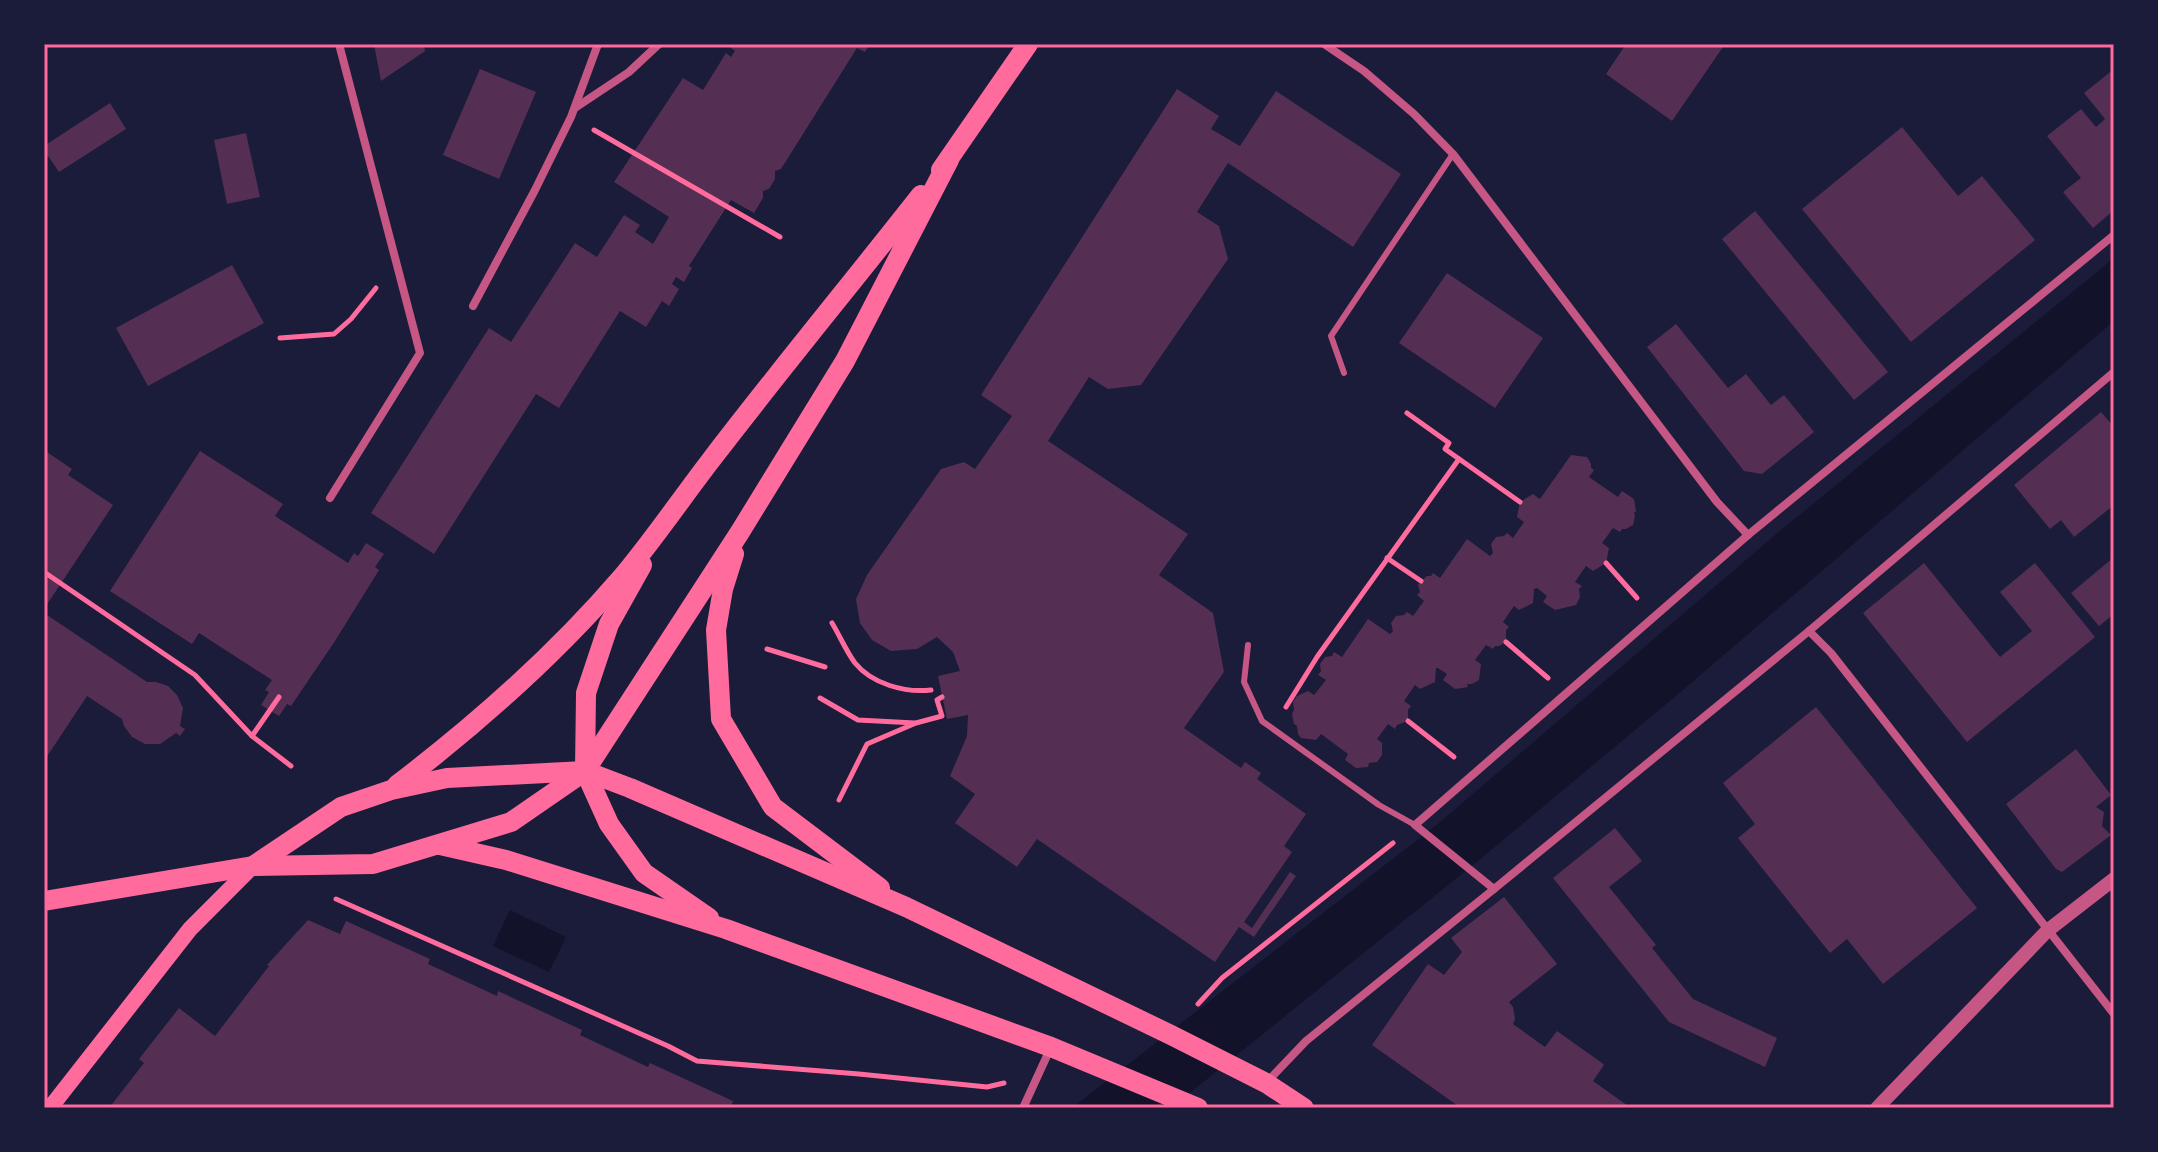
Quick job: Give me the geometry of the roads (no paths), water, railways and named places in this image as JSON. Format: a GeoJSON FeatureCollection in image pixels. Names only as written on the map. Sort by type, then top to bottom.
{"type":"FeatureCollection","features":[{"type":"Feature","properties":{"kind":"main road"},"geometry":{"type":"LineString","coordinates":[[391,790],[445,749],[554,648],[621,578],[949,160],[1028,44]]}},
{"type":"Feature","properties":{"kind":"main road"},"geometry":{"type":"LineString","coordinates":[[44,901],[253,866],[373,864],[511,822],[585,771],[740,532],[845,361],[949,160]]}},
{"type":"Feature","properties":{"kind":"main road"},"geometry":{"type":"LineString","coordinates":[[661,530],[609,624],[586,693],[585,771],[609,824],[644,873],[726,929]]}},
{"type":"Feature","properties":{"kind":"main road"},"geometry":{"type":"LineString","coordinates":[[740,532],[723,589],[716,630],[721,719],[773,807],[906,907]]}},
{"type":"Feature","properties":{"kind":"main road"},"geometry":{"type":"LineString","coordinates":[[50,1108],[190,929],[253,866],[341,807],[391,790],[447,778],[585,771],[906,907],[1171,1035],[1266,1083],[1304,1108]]}},
{"type":"Feature","properties":{"kind":"main road"},"geometry":{"type":"LineString","coordinates":[[436,844],[506,860],[726,929],[1051,1047],[1198,1108]]}},
{"type":"Feature","properties":{"kind":"street"},"geometry":{"type":"LineString","coordinates":[[330,498],[420,353],[339,44]]}},
{"type":"Feature","properties":{"kind":"street"},"geometry":{"type":"LineString","coordinates":[[473,306],[535,190],[574,108],[598,44]]}},
{"type":"Feature","properties":{"kind":"street"},"geometry":{"type":"LineString","coordinates":[[574,108],[629,72],[659,44]]}},
{"type":"Feature","properties":{"kind":"street"},"geometry":{"type":"LineString","coordinates":[[1324,44],[1364,71],[1414,114],[1453,154],[1717,502],[1748,535]]}},
{"type":"Feature","properties":{"kind":"street"},"geometry":{"type":"LineString","coordinates":[[1494,889],[1415,825],[1748,535],[2114,235]]}},
{"type":"Feature","properties":{"kind":"street"},"geometry":{"type":"LineString","coordinates":[[1266,1083],[1306,1041],[1809,631],[2114,372]]}},
{"type":"Feature","properties":{"kind":"street"},"geometry":{"type":"LineString","coordinates":[[1809,631],[1831,653],[2114,1014]]}},
{"type":"Feature","properties":{"kind":"street"},"geometry":{"type":"LineString","coordinates":[[1877,1108],[2047,931],[2114,879]]}},
{"type":"Feature","properties":{"kind":"street"},"geometry":{"type":"LineString","coordinates":[[1023,1108],[1051,1047]]}},
{"type":"Feature","properties":{"kind":"lane"},"geometry":{"type":"LineString","coordinates":[[1344,373],[1331,336],[1453,154]]}},
{"type":"Feature","properties":{"kind":"lane"},"geometry":{"type":"LineString","coordinates":[[1248,645],[1244,682],[1262,721],[1379,805],[1415,825]]}}]}
